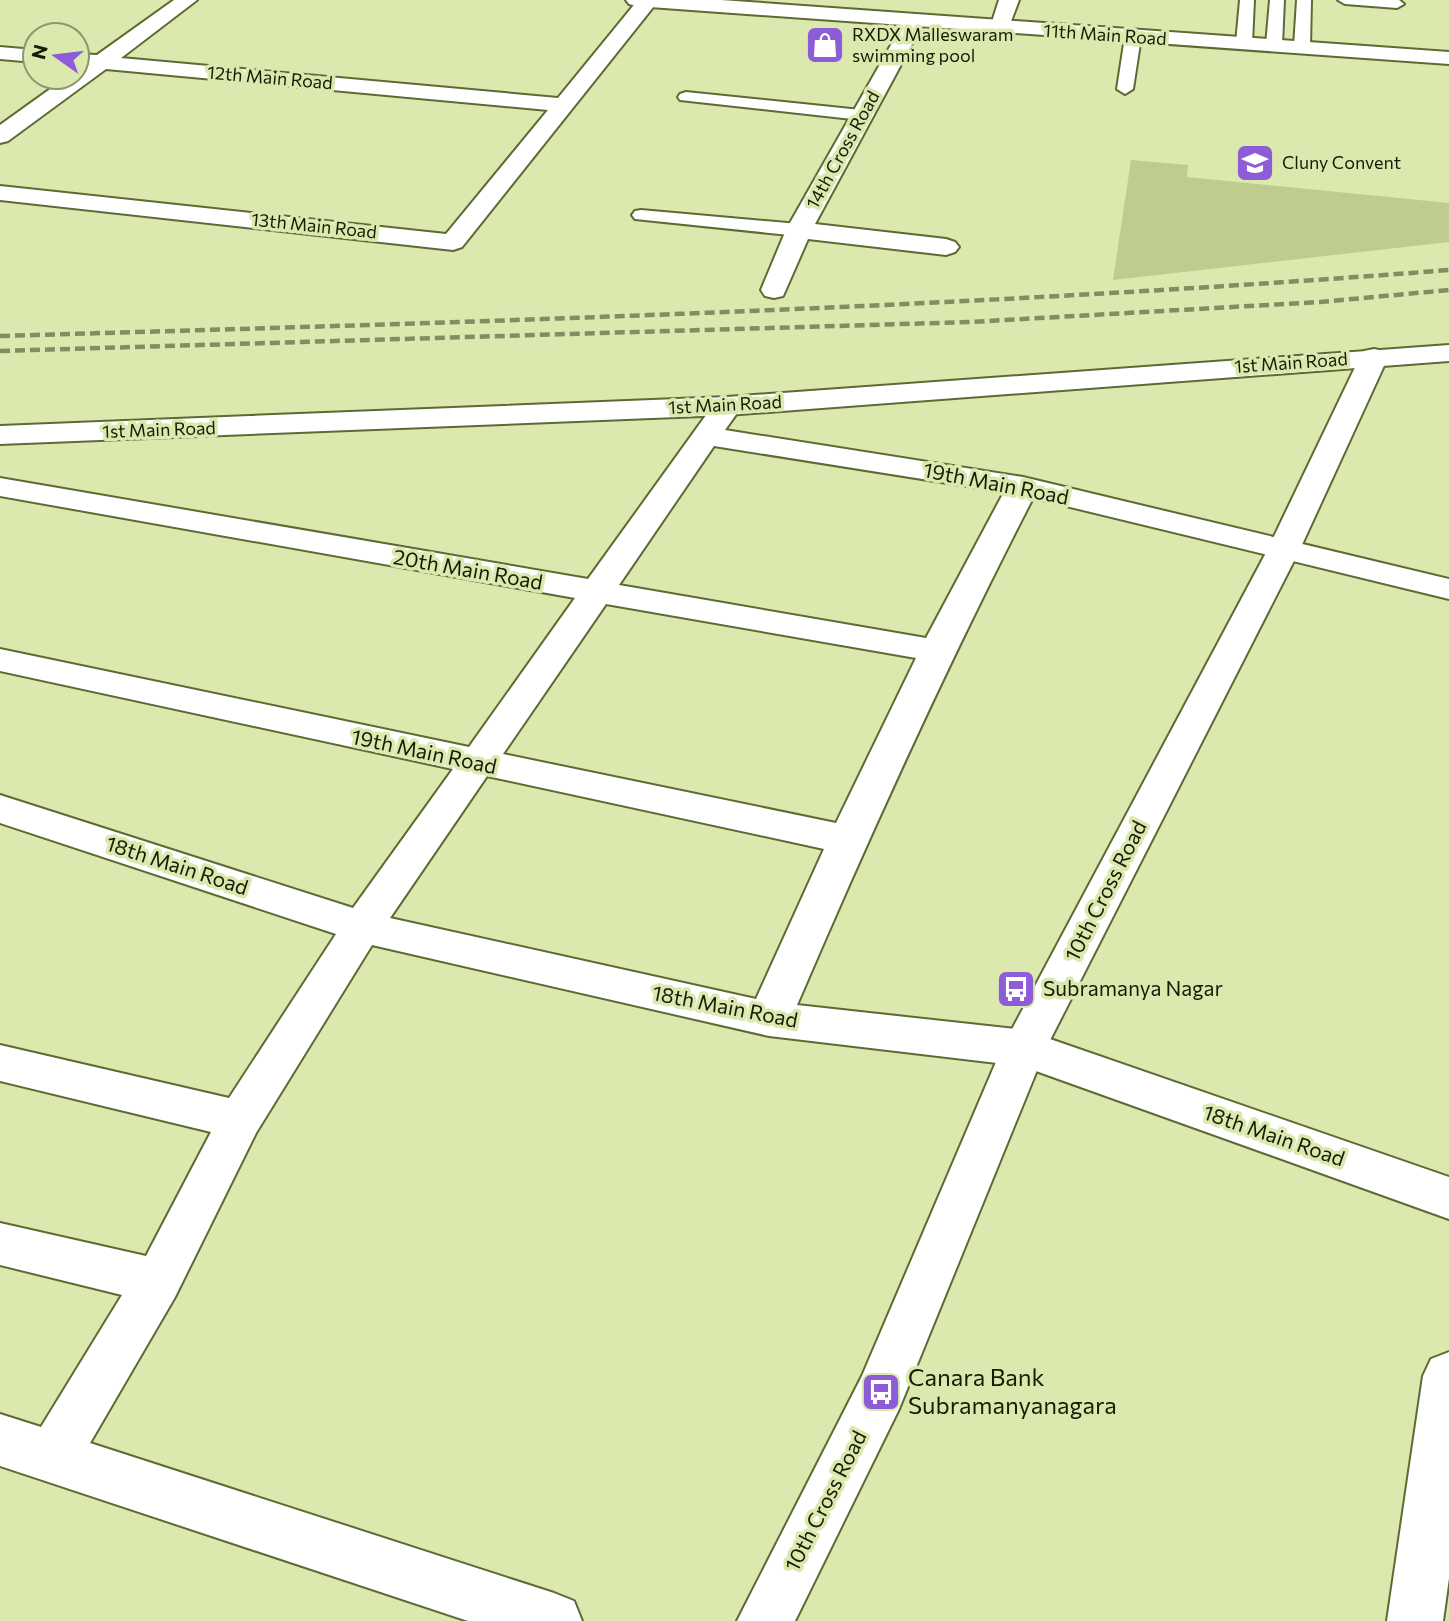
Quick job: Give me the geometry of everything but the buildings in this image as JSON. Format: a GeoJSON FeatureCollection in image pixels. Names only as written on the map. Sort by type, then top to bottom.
{"type":"FeatureCollection","features":[{"type":"Feature","properties":{"kind":"street"},"geometry":{"type":"LineString","coordinates":[[0,136],[187,0]]}},
{"type":"Feature","properties":{"kind":"street"},"geometry":{"type":"LineString","coordinates":[[1000,28],[1009,0]]}},
{"type":"Feature","properties":{"kind":"street"},"geometry":{"type":"LineString","coordinates":[[564,105],[642,1]]}},
{"type":"Feature","properties":{"kind":"street","name":"11th Main Road"},"geometry":{"type":"LineString","coordinates":[[642,1],[1449,58]]}},
{"type":"Feature","properties":{"kind":"street","name":"14th Cross Road"},"geometry":{"type":"LineString","coordinates":[[774,290],[796,236],[915,22]]}},
{"type":"Feature","properties":{"kind":"street"},"geometry":{"type":"LineString","coordinates":[[0,53],[21,55]]}},
{"type":"Feature","properties":{"kind":"street","name":"12th Main Road"},"geometry":{"type":"LineString","coordinates":[[91,61],[564,105]]}},
{"type":"Feature","properties":{"kind":"street","name":"13th Main Road"},"geometry":{"type":"LineString","coordinates":[[0,193],[453,242],[564,105]]}},
{"type":"Feature","properties":{"kind":"street"},"geometry":{"type":"LineString","coordinates":[[796,236],[946,247]]}},
{"type":"Feature","properties":{"kind":"street","name":"1st Main Road"},"geometry":{"type":"LineString","coordinates":[[0,435],[716,421],[1374,357],[1449,353]]}},
{"type":"Feature","properties":{"kind":"street","name":"10th Cross Road"},"geometry":{"type":"LineString","coordinates":[[765,1621],[881,1392],[1024,1048],[1284,549],[1374,357]]}},
{"type":"Feature","properties":{"kind":"street"},"geometry":{"type":"LineString","coordinates":[[53,1456],[158,1281],[240,1120],[362,927],[716,421]]}},
{"type":"Feature","properties":{"kind":"street","name":"19th Main Road"},"geometry":{"type":"LineString","coordinates":[[716,421],[1023,486],[1449,589]]}},
{"type":"Feature","properties":{"kind":"street"},"geometry":{"type":"LineString","coordinates":[[769,1019],[848,840],[937,651],[1023,486]]}},
{"type":"Feature","properties":{"kind":"street","name":"20th Main Road"},"geometry":{"type":"LineString","coordinates":[[0,487],[937,651]]}},
{"type":"Feature","properties":{"kind":"street","name":"19th Main Road"},"geometry":{"type":"LineString","coordinates":[[0,660],[848,840]]}},
{"type":"Feature","properties":{"kind":"street","name":"18th Main Road"},"geometry":{"type":"LineString","coordinates":[[0,809],[362,927],[769,1019],[1024,1048],[1449,1198]]}},
{"type":"Feature","properties":{"kind":"street"},"geometry":{"type":"LineString","coordinates":[[0,1063],[240,1120]]}},
{"type":"Feature","properties":{"kind":"street"},"geometry":{"type":"LineString","coordinates":[[0,1244],[158,1281]]}},
{"type":"Feature","properties":{"kind":"street"},"geometry":{"type":"LineString","coordinates":[[1415,1621],[1449,1376]]}},
{"type":"Feature","properties":{"kind":"street"},"geometry":{"type":"LineString","coordinates":[[0,1440],[554,1621]]}},
{"type":"Feature","properties":{"kind":"lane"},"geometry":{"type":"LineString","coordinates":[[1244,43],[1247,0]]}},
{"type":"Feature","properties":{"kind":"lane"},"geometry":{"type":"LineString","coordinates":[[1274,45],[1277,0]]}},
{"type":"Feature","properties":{"kind":"lane"},"geometry":{"type":"LineString","coordinates":[[1302,47],[1304,0]]}},
{"type":"Feature","properties":{"kind":"lane"},"geometry":{"type":"LineString","coordinates":[[1345,0],[1397,4]]}},
{"type":"Feature","properties":{"kind":"lane"},"geometry":{"type":"LineString","coordinates":[[1125,89],[1133,37]]}},
{"type":"Feature","properties":{"kind":"lane"},"geometry":{"type":"LineString","coordinates":[[686,97],[862,115]]}},
{"type":"Feature","properties":{"kind":"lane"},"geometry":{"type":"LineString","coordinates":[[641,215],[796,236]]}},
{"type":"Feature","properties":{"kind":"green space"},"geometry":{"type":"Polygon","coordinates":[[[1131,160],[1188,165],[1187,177],[1449,203],[1449,242],[1113,280],[1131,160]]]}},
{"type":"Feature","properties":{"kind":"railway"},"geometry":{"type":"LineString","coordinates":[[0,336],[544,319],[906,304],[1449,270]]}},
{"type":"Feature","properties":{"kind":"railway"},"geometry":{"type":"LineString","coordinates":[[0,351],[970,322],[1320,302],[1449,290]]}},
{"type":"Feature","properties":{"kind":"place","name":"RXDX Malleswaram swimming pool"},"geometry":{"type":"Point","coordinates":[825,45]}},
{"type":"Feature","properties":{"kind":"place","name":"Cluny Convent"},"geometry":{"type":"Point","coordinates":[1255,163]}},
{"type":"Feature","properties":{"kind":"place","name":"Subramanya Nagar"},"geometry":{"type":"Point","coordinates":[1016,989]}},
{"type":"Feature","properties":{"kind":"place","name":"Canara Bank Subramanyanagara"},"geometry":{"type":"Point","coordinates":[881,1392]}}]}
